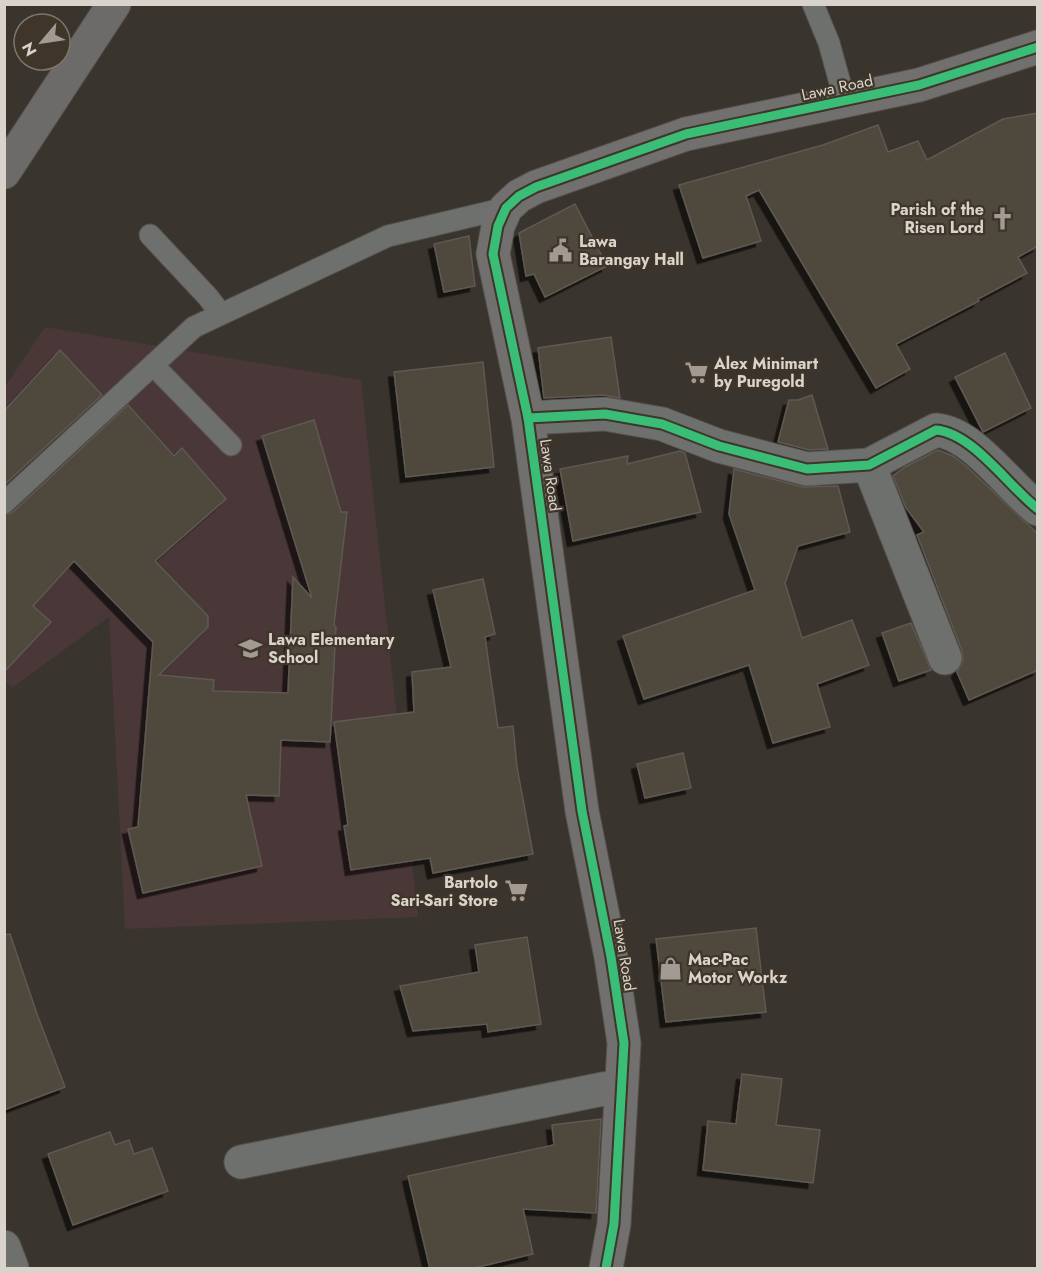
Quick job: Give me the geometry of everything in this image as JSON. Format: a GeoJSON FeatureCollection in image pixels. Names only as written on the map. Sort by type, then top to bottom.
{"type":"FeatureCollection","features":[{"type":"Feature","properties":{"kind":"highway"},"geometry":{"type":"LineString","coordinates":[[4,172],[114,4]]}},
{"type":"Feature","properties":{"kind":"street","name":"Lawa Road"},"geometry":{"type":"LineString","coordinates":[[606,1269],[614,1224],[624,1043],[611,957],[582,811],[528,418],[493,254],[498,226],[507,208],[519,196],[536,187],[686,134],[919,85],[1038,47]]}},
{"type":"Feature","properties":{"kind":"street"},"geometry":{"type":"LineString","coordinates":[[528,418],[604,414],[662,424],[719,446],[807,469],[869,465],[936,430],[948,431],[981,454],[1038,509]]}},
{"type":"Feature","properties":{"kind":"street"},"geometry":{"type":"LineString","coordinates":[[869,465],[945,658]]}},
{"type":"Feature","properties":{"kind":"street"},"geometry":{"type":"LineString","coordinates":[[241,1162],[621,1087]]}},
{"type":"Feature","properties":{"kind":"street"},"geometry":{"type":"LineString","coordinates":[[4,1247],[12,1269]]}},
{"type":"Feature","properties":{"kind":"lane"},"geometry":{"type":"LineString","coordinates":[[813,4],[829,44],[845,100]]}},
{"type":"Feature","properties":{"kind":"lane"},"geometry":{"type":"LineString","coordinates":[[4,502],[194,327],[388,236],[507,208]]}},
{"type":"Feature","properties":{"kind":"lane"},"geometry":{"type":"LineString","coordinates":[[150,235],[221,314]]}},
{"type":"Feature","properties":{"kind":"lane"},"geometry":{"type":"LineString","coordinates":[[153,365],[231,445]]}},
{"type":"Feature","properties":{"kind":"shaded area","name":"Lawa Elementary School"},"geometry":{"type":"Polygon","coordinates":[[[45,327],[361,380],[418,917],[125,929],[109,617],[12,688],[5,680],[5,387],[45,327]]]}},
{"type":"Feature","properties":{"kind":"building"},"geometry":{"type":"Polygon","coordinates":[[[1038,113],[1038,246],[1018,257],[1027,273],[896,344],[910,369],[876,388],[759,190],[746,196],[761,241],[703,258],[679,185],[823,145],[878,125],[888,152],[918,141],[927,160],[1003,119],[1038,113]]]}},
{"type":"Feature","properties":{"kind":"building","name":"Lawa Barangay Hall"},"geometry":{"type":"Polygon","coordinates":[[[575,204],[607,266],[545,297],[534,274],[526,276],[519,233],[575,204]]]}},
{"type":"Feature","properties":{"kind":"building"},"geometry":{"type":"Polygon","coordinates":[[[469,236],[475,286],[444,292],[434,244],[469,236]]]}},
{"type":"Feature","properties":{"kind":"building"},"geometry":{"type":"Polygon","coordinates":[[[611,337],[620,398],[604,395],[544,398],[538,348],[611,337]]]}},
{"type":"Feature","properties":{"kind":"building"},"geometry":{"type":"Polygon","coordinates":[[[60,350],[102,395],[4,485],[4,411],[60,350]]]}},
{"type":"Feature","properties":{"kind":"building"},"geometry":{"type":"Polygon","coordinates":[[[1005,353],[1031,408],[983,432],[955,377],[1005,353]]]}},
{"type":"Feature","properties":{"kind":"building"},"geometry":{"type":"Polygon","coordinates":[[[483,362],[494,467],[406,477],[394,372],[483,362]]]}},
{"type":"Feature","properties":{"kind":"building"},"geometry":{"type":"Polygon","coordinates":[[[812,395],[828,449],[809,450],[778,442],[789,400],[798,400],[812,395]]]}},
{"type":"Feature","properties":{"kind":"building"},"geometry":{"type":"Polygon","coordinates":[[[128,405],[174,456],[182,448],[226,499],[155,561],[208,616],[208,627],[159,675],[214,680],[213,691],[288,693],[293,577],[312,598],[262,436],[314,420],[341,512],[347,512],[334,625],[336,627],[330,742],[281,740],[279,796],[246,795],[262,866],[143,893],[128,829],[138,827],[153,642],[74,561],[33,606],[51,622],[4,672],[4,515],[13,512],[128,405]]]}},
{"type":"Feature","properties":{"kind":"building"},"geometry":{"type":"Polygon","coordinates":[[[938,450],[953,456],[965,465],[1038,534],[1038,670],[969,700],[957,672],[963,661],[962,651],[917,535],[924,532],[906,508],[893,476],[938,450]]]}},
{"type":"Feature","properties":{"kind":"building"},"geometry":{"type":"Polygon","coordinates":[[[680,451],[685,453],[701,512],[573,541],[560,469],[628,456],[627,464],[680,451]]]}},
{"type":"Feature","properties":{"kind":"building"},"geometry":{"type":"Polygon","coordinates":[[[734,469],[803,487],[838,486],[850,532],[798,546],[785,583],[802,638],[852,620],[869,665],[817,684],[830,727],[773,743],[749,665],[644,699],[623,636],[755,590],[729,514],[734,469]]]}},
{"type":"Feature","properties":{"kind":"building"},"geometry":{"type":"Polygon","coordinates":[[[483,579],[495,634],[485,637],[498,728],[513,726],[517,767],[533,854],[433,873],[430,858],[351,870],[344,826],[348,825],[334,722],[414,712],[412,672],[451,667],[433,590],[483,579]]]}},
{"type":"Feature","properties":{"kind":"building"},"geometry":{"type":"Polygon","coordinates":[[[911,623],[931,670],[899,681],[882,633],[911,623]]]}},
{"type":"Feature","properties":{"kind":"building"},"geometry":{"type":"Polygon","coordinates":[[[683,753],[691,788],[645,798],[637,764],[683,753]]]}},
{"type":"Feature","properties":{"kind":"building"},"geometry":{"type":"Polygon","coordinates":[[[756,928],[766,1012],[666,1022],[656,939],[756,928]]]}},
{"type":"Feature","properties":{"kind":"building"},"geometry":{"type":"Polygon","coordinates":[[[10,934],[65,1087],[4,1110],[4,935],[10,934]]]}},
{"type":"Feature","properties":{"kind":"building"},"geometry":{"type":"Polygon","coordinates":[[[527,937],[541,1024],[488,1032],[487,1024],[413,1031],[400,986],[479,972],[475,945],[527,937]]]}},
{"type":"Feature","properties":{"kind":"building"},"geometry":{"type":"Polygon","coordinates":[[[742,1074],[782,1079],[776,1125],[820,1130],[813,1183],[703,1170],[708,1121],[736,1124],[742,1074]]]}},
{"type":"Feature","properties":{"kind":"building"},"geometry":{"type":"Polygon","coordinates":[[[601,1119],[596,1213],[523,1209],[533,1254],[470,1269],[430,1269],[408,1176],[554,1145],[552,1125],[601,1119]]]}},
{"type":"Feature","properties":{"kind":"building"},"geometry":{"type":"Polygon","coordinates":[[[110,1132],[115,1145],[129,1140],[134,1154],[152,1148],[168,1191],[73,1225],[48,1154],[110,1132]]]}},
{"type":"Feature","properties":{"kind":"cycle path"},"geometry":{"type":"LineString","coordinates":[[606,1268],[614,1224],[624,1043],[611,957],[582,811],[528,418],[493,254],[498,226],[506,208],[519,196],[536,187],[686,134],[919,85],[1038,47]]}},
{"type":"Feature","properties":{"kind":"cycle path"},"geometry":{"type":"LineString","coordinates":[[528,418],[605,414],[662,424],[719,446],[807,469],[869,465],[936,430],[950,433],[977,451],[1038,509]]}},
{"type":"Feature","properties":{"kind":"place","name":"Parish of the Risen Lord"},"geometry":{"type":"Point","coordinates":[1002,218]}},
{"type":"Feature","properties":{"kind":"place","name":"Lawa Barangay Hall"},"geometry":{"type":"Point","coordinates":[561,250]}},
{"type":"Feature","properties":{"kind":"place","name":"Alex Minimart by Puregold"},"geometry":{"type":"Point","coordinates":[696,372]}},
{"type":"Feature","properties":{"kind":"place","name":"Lawa Elementary School"},"geometry":{"type":"Point","coordinates":[250,648]}},
{"type":"Feature","properties":{"kind":"place","name":"Bartolo Sari-Sari Store"},"geometry":{"type":"Point","coordinates":[516,891]}},
{"type":"Feature","properties":{"kind":"place","name":"Mac-Pac Motor Workz"},"geometry":{"type":"Point","coordinates":[670,968]}}]}
